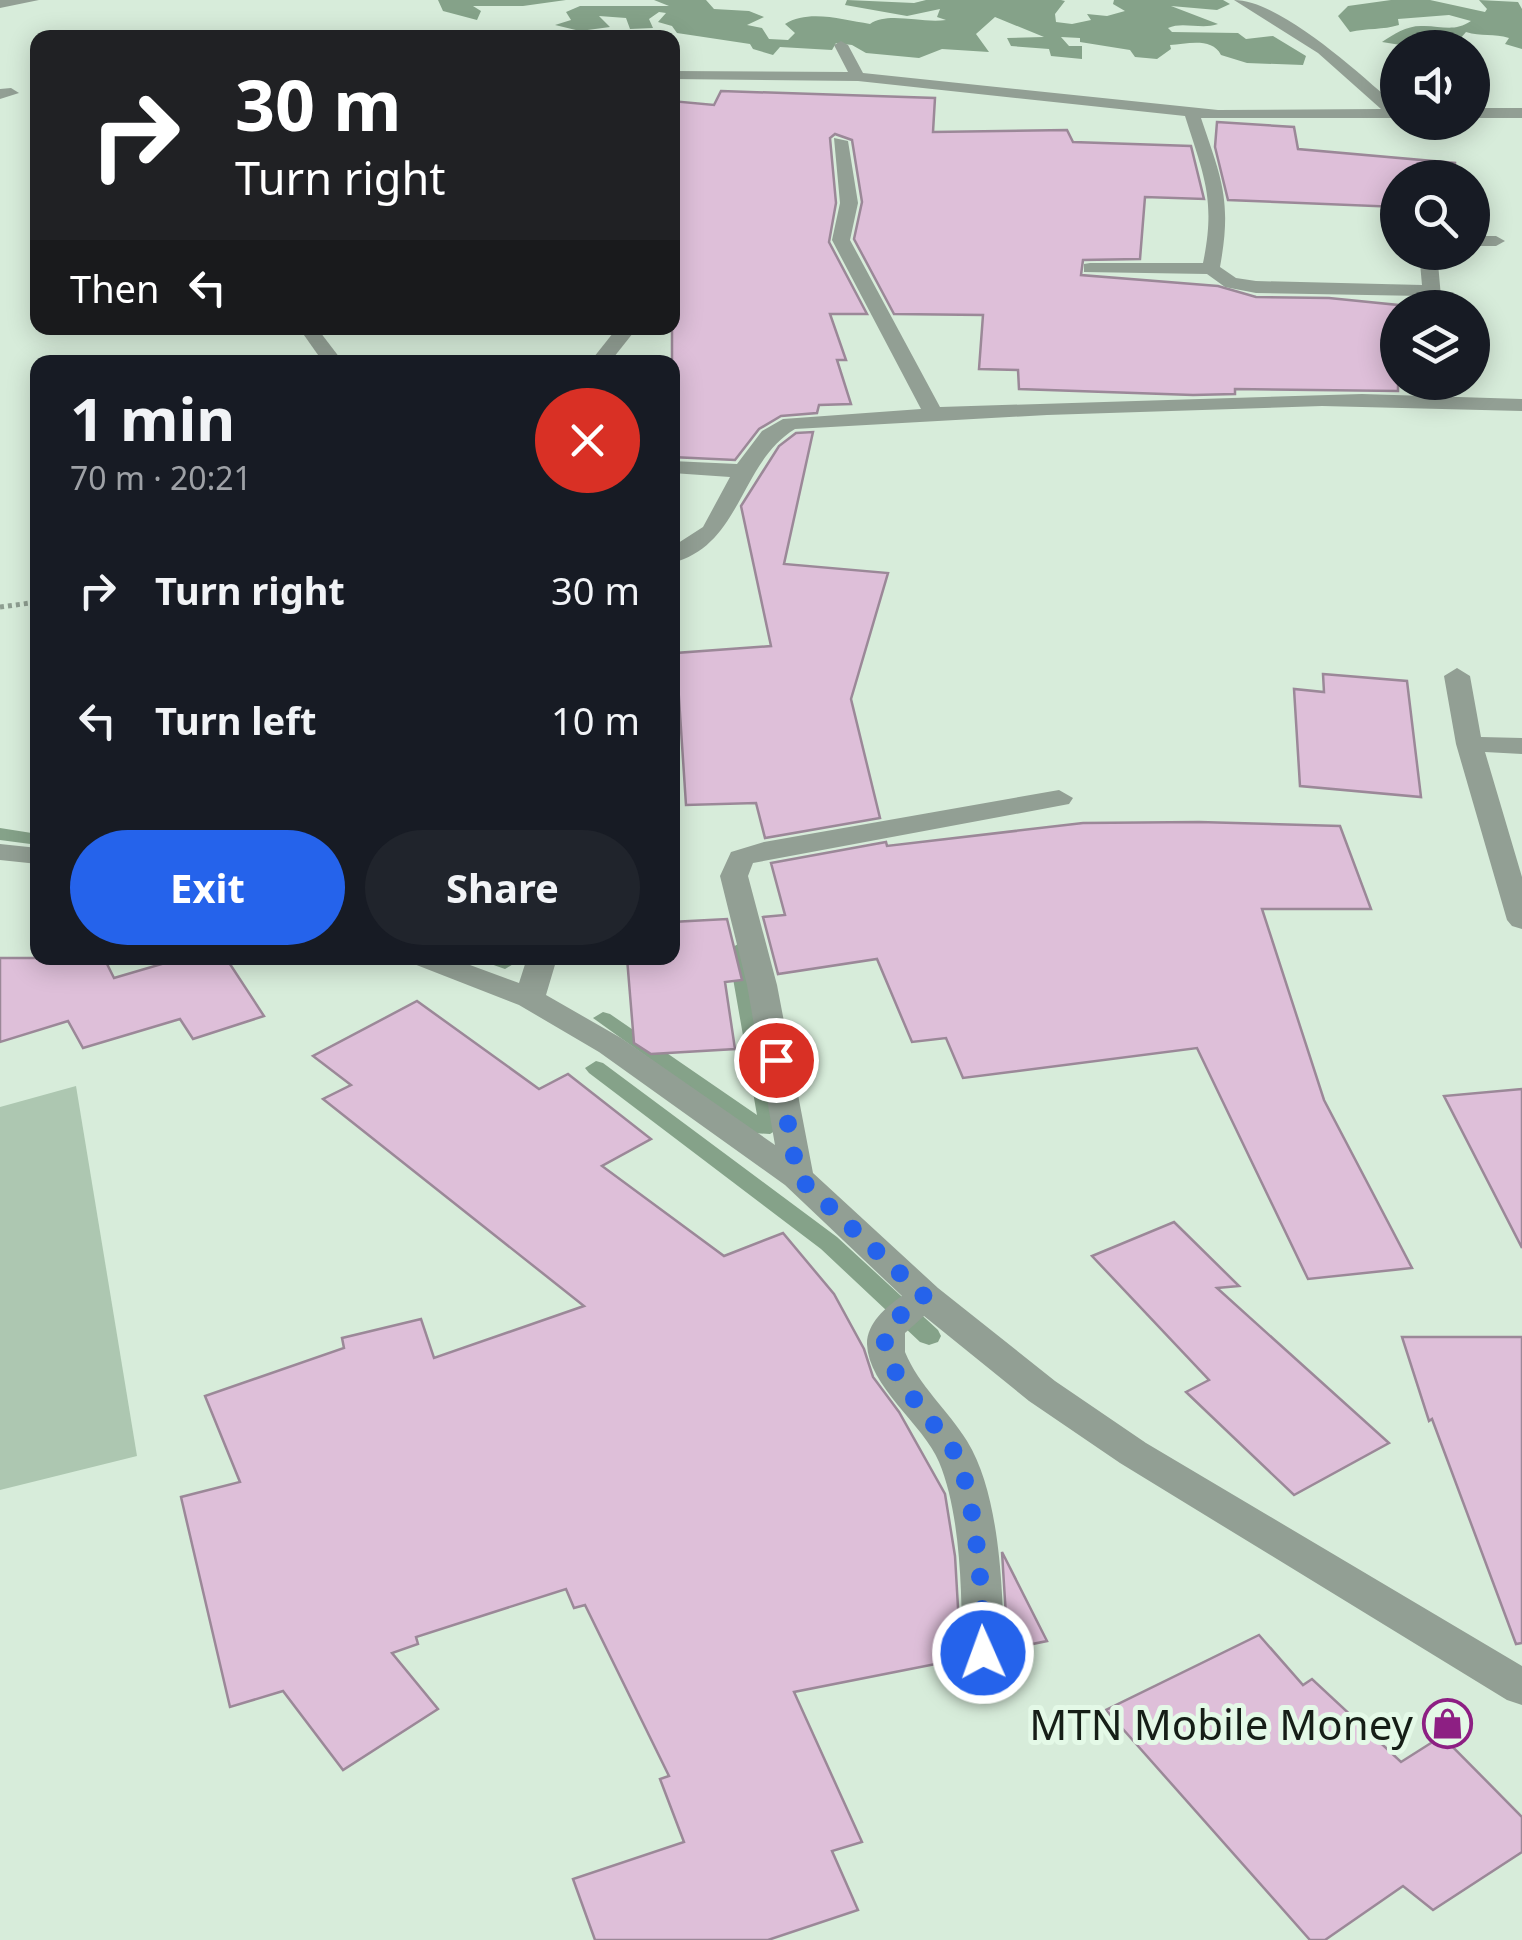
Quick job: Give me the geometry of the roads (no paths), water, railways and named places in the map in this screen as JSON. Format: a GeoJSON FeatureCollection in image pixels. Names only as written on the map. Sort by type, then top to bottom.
{"type":"FeatureCollection","features":[{"type":"Feature","properties":{"kind":"street"},"geometry":{"type":"LineString","coordinates":[[0,4],[32,0]]}},
{"type":"Feature","properties":{"kind":"street"},"geometry":{"type":"LineString","coordinates":[[1241,0],[1323,50],[1380,100]]}},
{"type":"Feature","properties":{"kind":"street"},"geometry":{"type":"LineString","coordinates":[[841,45],[858,78]]}},
{"type":"Feature","properties":{"kind":"street"},"geometry":{"type":"LineString","coordinates":[[680,76],[858,78],[1260,117],[1380,114]]}},
{"type":"Feature","properties":{"kind":"street"},"geometry":{"type":"LineString","coordinates":[[1192,113],[1216,185],[1220,222],[1211,268]]}},
{"type":"Feature","properties":{"kind":"street"},"geometry":{"type":"LineString","coordinates":[[1490,113],[1522,113]]}},
{"type":"Feature","properties":{"kind":"street"},"geometry":{"type":"LineString","coordinates":[[840,141],[849,203],[842,240],[868,296],[891,328],[933,413]]}},
{"type":"Feature","properties":{"kind":"street"},"geometry":{"type":"LineString","coordinates":[[1490,242],[1496,242]]}},
{"type":"Feature","properties":{"kind":"street"},"geometry":{"type":"LineString","coordinates":[[1090,268],[1211,268],[1231,284],[1380,296]]}},
{"type":"Feature","properties":{"kind":"street"},"geometry":{"type":"LineString","coordinates":[[606,355],[621,335]]}},
{"type":"Feature","properties":{"kind":"street"},"geometry":{"type":"LineString","coordinates":[[680,554],[712,535],[742,471],[771,431],[790,423],[1028,407],[1380,393]]}},
{"type":"Feature","properties":{"kind":"street"},"geometry":{"type":"LineString","coordinates":[[1490,398],[1522,405]]}},
{"type":"Feature","properties":{"kind":"street"},"geometry":{"type":"LineString","coordinates":[[680,468],[742,471]]}},
{"type":"Feature","properties":{"kind":"street"},"geometry":{"type":"LineString","coordinates":[[1457,676],[1492,833],[1522,920]]}},
{"type":"Feature","properties":{"kind":"street"},"geometry":{"type":"LineString","coordinates":[[1470,744],[1522,746]]}},
{"type":"Feature","properties":{"kind":"street"},"geometry":{"type":"LineString","coordinates":[[798,1177],[762,985],[734,876],[741,858],[783,846],[1059,798]]}},
{"type":"Feature","properties":{"kind":"street"},"geometry":{"type":"LineString","coordinates":[[0,852],[30,855]]}},
{"type":"Feature","properties":{"kind":"street"},"geometry":{"type":"LineString","coordinates":[[443,965],[530,998],[610,1045],[798,1177],[925,1297],[1042,1391],[1133,1453],[1522,1687]]}},
{"type":"Feature","properties":{"kind":"street"},"geometry":{"type":"LineString","coordinates":[[530,998],[540,965]]}},
{"type":"Feature","properties":{"kind":"street"},"geometry":{"type":"LineString","coordinates":[[925,1297],[889,1326],[884,1344],[895,1369],[956,1454],[964,1478],[979,1577],[983,1653]]}},
{"type":"Feature","properties":{"kind":"waterway"},"geometry":{"type":"LineString","coordinates":[[0,834],[30,839]]}},
{"type":"Feature","properties":{"kind":"waterway"},"geometry":{"type":"LineString","coordinates":[[603,1018],[761,1128],[770,1127],[738,950]]}},
{"type":"Feature","properties":{"kind":"waterway"},"geometry":{"type":"LineString","coordinates":[[596,1068],[829,1243],[929,1336]]}},
{"type":"Feature","properties":{"kind":"place","name":"MTN Mobile Money"},"geometry":{"type":"Point","coordinates":[1448,1723]}}]}
